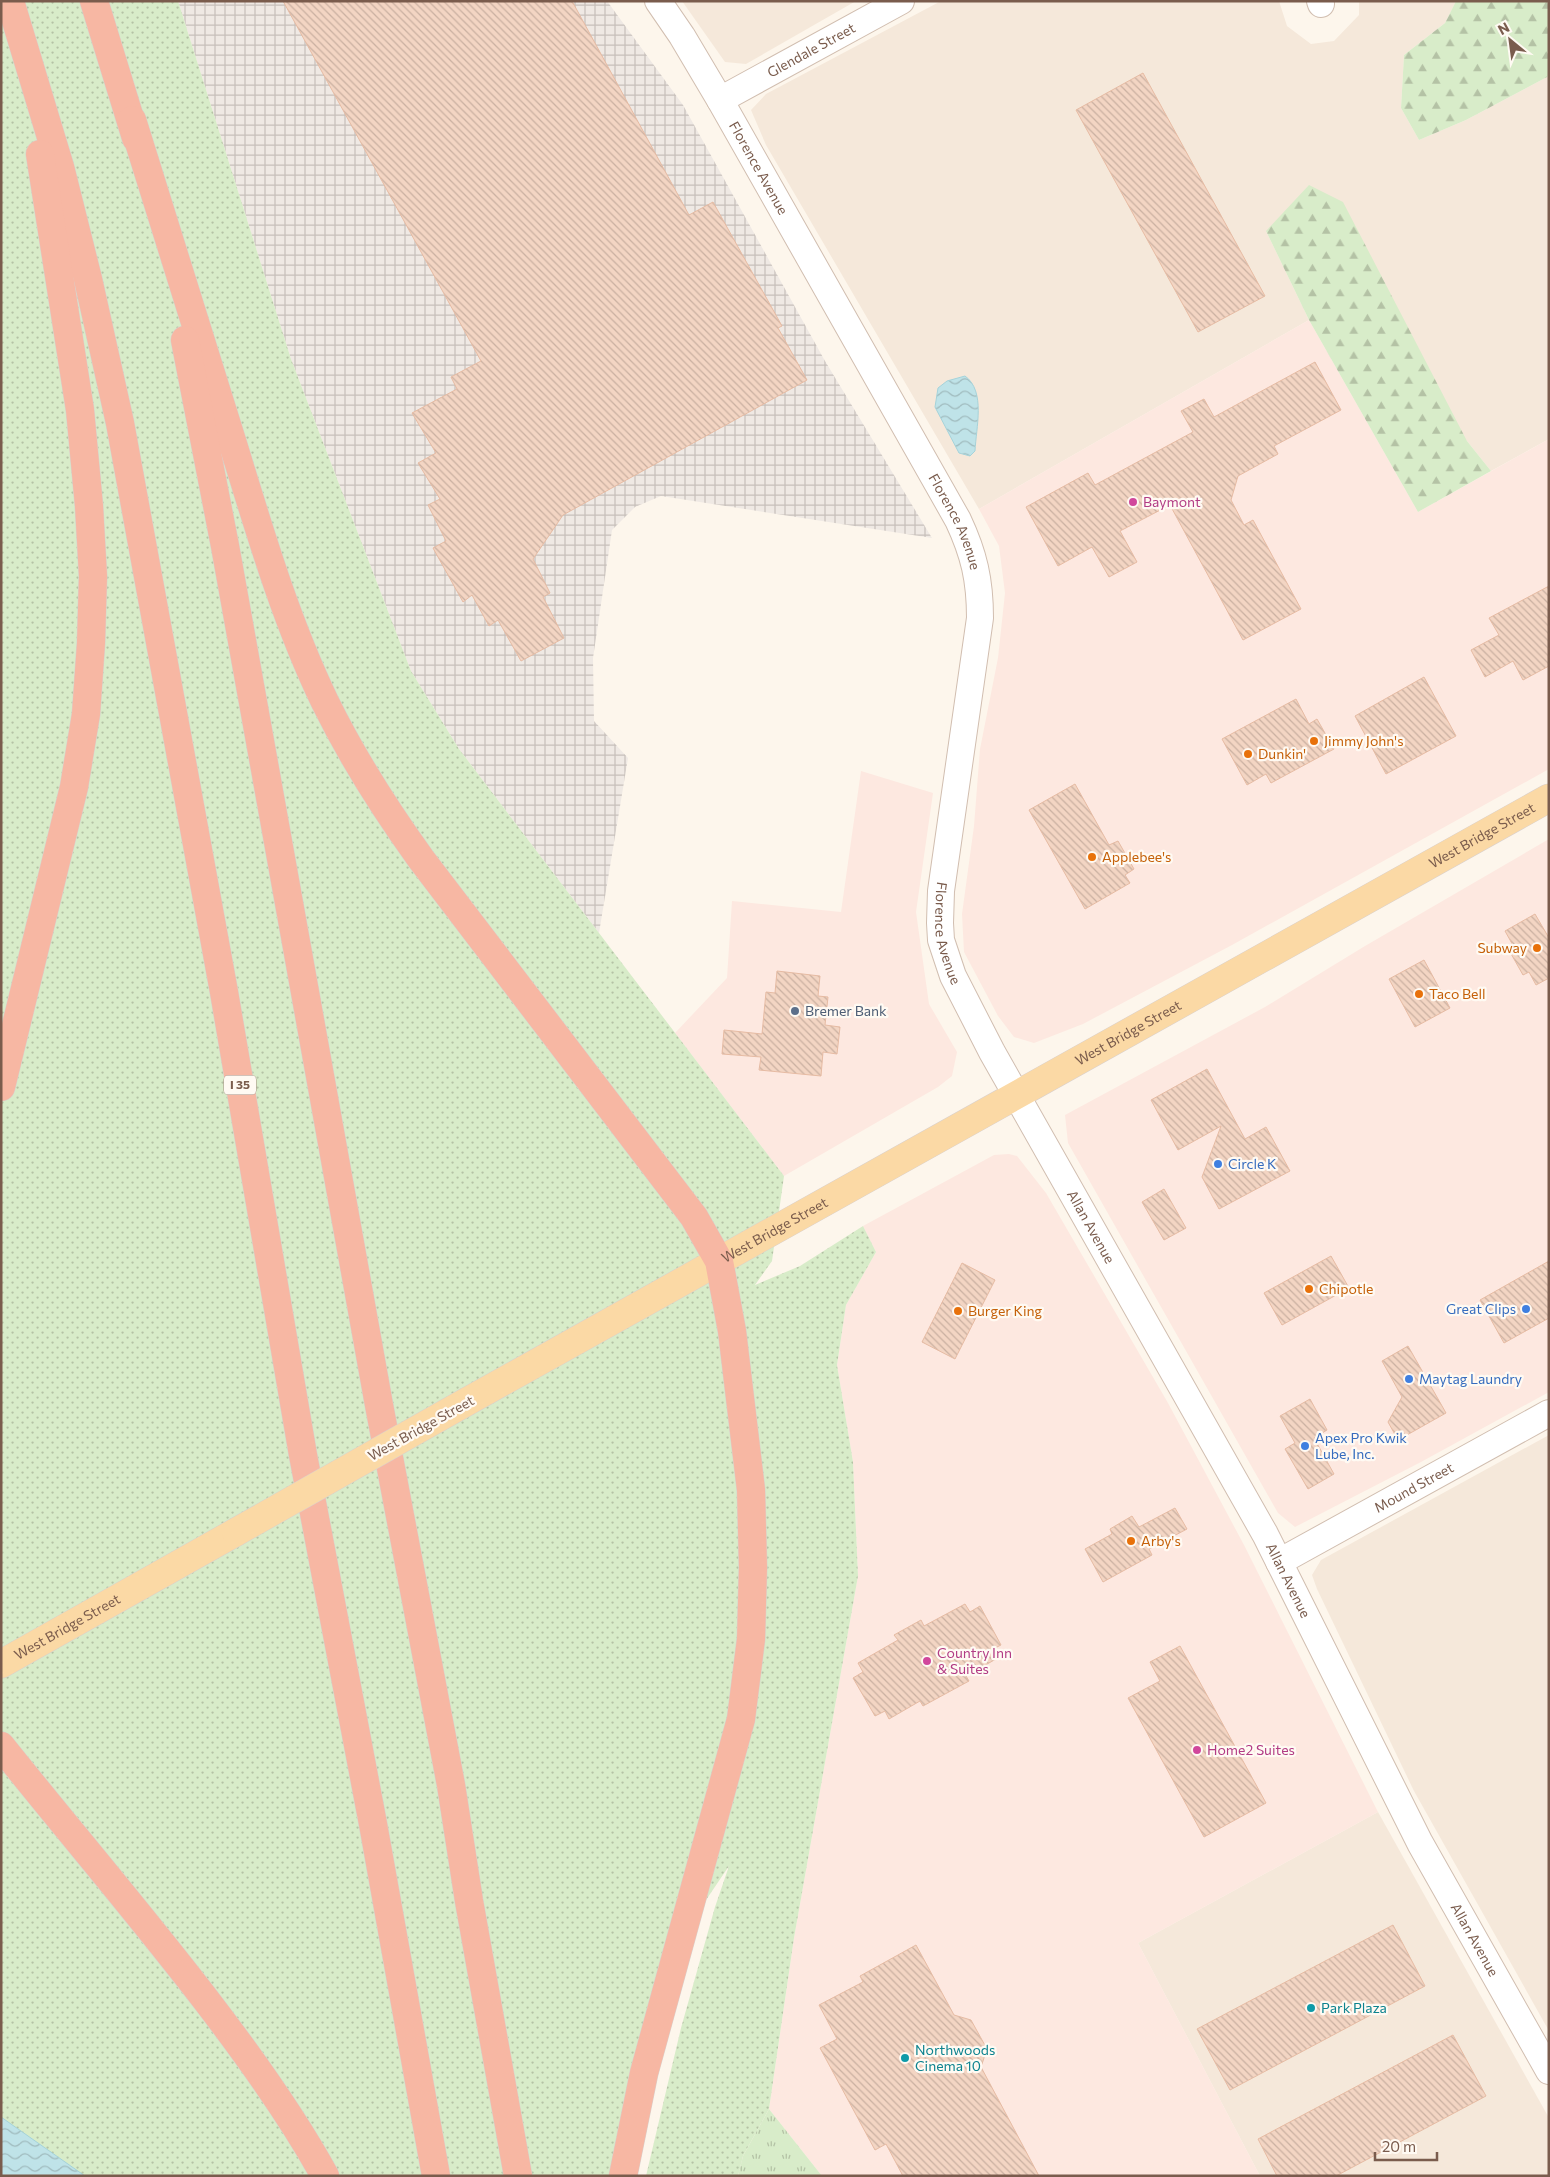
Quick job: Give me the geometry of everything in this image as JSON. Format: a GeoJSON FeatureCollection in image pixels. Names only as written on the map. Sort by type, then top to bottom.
{"type":"FeatureCollection","features":[{"type":"Feature","properties":{"kind":"highway","name":"I 35"},"geometry":{"type":"LineString","coordinates":[[10,1],[60,167],[88,279],[120,424],[224,992],[304,1455],[374,1824],[436,2176]]}},
{"type":"Feature","properties":{"kind":"highway"},"geometry":{"type":"LineString","coordinates":[[94,1],[265,547],[297,637],[329,709],[355,758],[421,859],[694,1217],[719,1261],[732,1331],[751,1490],[753,1567],[751,1640],[741,1719],[644,2073],[623,2176]]}},
{"type":"Feature","properties":{"kind":"highway"},"geometry":{"type":"LineString","coordinates":[[1,1087],[74,787],[86,714],[93,576],[80,410],[25,46]]}},
{"type":"Feature","properties":{"kind":"highway"},"geometry":{"type":"LineString","coordinates":[[132,120],[180,316],[225,546],[379,1405],[451,1784],[469,1901],[518,2176]]}},
{"type":"Feature","properties":{"kind":"highway"},"geometry":{"type":"LineString","coordinates":[[1,1746],[162,1942],[240,2045],[279,2100],[325,2176]]}},
{"type":"Feature","properties":{"kind":"main road","name":"West Bridge Street"},"geometry":{"type":"LineString","coordinates":[[1,1664],[468,1401],[1549,798]]}},
{"type":"Feature","properties":{"kind":"street","name":"Florence Avenue"},"geometry":{"type":"LineString","coordinates":[[658,1],[682,36],[720,100],[954,511],[974,557],[980,598],[980,618],[941,891],[942,940],[952,976],[1017,1096]]}},
{"type":"Feature","properties":{"kind":"street","name":"Glendale Street"},"geometry":{"type":"LineString","coordinates":[[720,100],[895,3]]}},
{"type":"Feature","properties":{"kind":"street","name":"Allan Avenue"},"geometry":{"type":"LineString","coordinates":[[1017,1096],[1279,1562],[1420,1843],[1549,2071]]}},
{"type":"Feature","properties":{"kind":"street","name":"Mound Street"},"geometry":{"type":"LineString","coordinates":[[1279,1562],[1549,1413]]}},
{"type":"Feature","properties":{"kind":"shaded area"},"geometry":{"type":"Polygon","coordinates":[[[178,1],[607,1],[683,105],[825,361],[932,538],[661,496],[635,507],[612,530],[593,658],[594,721],[628,758],[599,933],[459,749],[411,671],[291,359],[178,1]]]}},
{"type":"Feature","properties":{"kind":"shaded area"},"geometry":{"type":"Polygon","coordinates":[[[682,1],[856,1],[746,64],[725,62],[682,1]]]}},
{"type":"Feature","properties":{"kind":"shaded area"},"geometry":{"type":"Polygon","coordinates":[[[941,1],[1279,1],[1287,26],[1311,44],[1334,41],[1359,15],[1359,1],[1456,1],[1445,23],[1404,55],[1401,108],[1419,140],[1466,120],[1549,76],[1549,439],[1491,471],[1467,441],[1266,231],[1309,320],[979,509],[766,145],[751,110],[766,94],[941,1]]]}},
{"type":"Feature","properties":{"kind":"shaded area"},"geometry":{"type":"Polygon","coordinates":[[[1309,320],[1418,512],[1549,439],[1549,769],[1232,945],[1083,1024],[1034,1043],[1014,1037],[998,1016],[964,952],[962,914],[974,826],[980,749],[998,658],[1005,593],[999,546],[979,509],[1309,320]]]}},
{"type":"Feature","properties":{"kind":"shaded area"},"geometry":{"type":"Polygon","coordinates":[[[861,771],[933,793],[916,912],[929,1004],[957,1052],[952,1076],[938,1087],[784,1176],[675,1033],[727,978],[732,901],[841,912],[861,771]]]}},
{"type":"Feature","properties":{"kind":"shaded area"},"geometry":{"type":"Polygon","coordinates":[[[1549,839],[1549,1392],[1421,1462],[1295,1527],[1278,1513],[1068,1143],[1065,1115],[1265,1007],[1365,946],[1549,839]]]}},
{"type":"Feature","properties":{"kind":"shaded area"},"geometry":{"type":"Polygon","coordinates":[[[1009,1154],[1017,1156],[1046,1193],[1168,1403],[1244,1545],[1378,1812],[1138,1943],[1260,2176],[822,2176],[769,2109],[794,1938],[858,1576],[853,1462],[837,1365],[846,1305],[876,1252],[863,1226],[994,1155],[1009,1154]]]}},
{"type":"Feature","properties":{"kind":"shaded area"},"geometry":{"type":"Polygon","coordinates":[[[1549,1435],[1549,2031],[1414,1791],[1312,1575],[1321,1560],[1549,1435]]]}},
{"type":"Feature","properties":{"kind":"shaded area"},"geometry":{"type":"Polygon","coordinates":[[[1378,1812],[1549,2118],[1549,2176],[1260,2176],[1138,1943],[1378,1812]]]}},
{"type":"Feature","properties":{"kind":"green space"},"geometry":{"type":"Polygon","coordinates":[[[1,1],[178,1],[291,359],[411,671],[459,749],[784,1176],[772,1261],[755,1285],[800,1266],[863,1226],[876,1252],[846,1305],[837,1365],[853,1462],[858,1576],[794,1938],[769,2109],[743,2156],[738,2176],[646,2176],[681,2028],[715,1907],[729,1866],[683,1934],[623,2176],[1,2176],[1,1]]]}},
{"type":"Feature","properties":{"kind":"green space"},"geometry":{"type":"Polygon","coordinates":[[[1456,1],[1549,1],[1549,76],[1466,120],[1419,140],[1401,108],[1404,55],[1445,23],[1456,1]]]}},
{"type":"Feature","properties":{"kind":"green space"},"geometry":{"type":"Polygon","coordinates":[[[1309,185],[1343,202],[1467,441],[1491,471],[1418,512],[1309,320],[1266,231],[1309,185]]]}},
{"type":"Feature","properties":{"kind":"green space"},"geometry":{"type":"Polygon","coordinates":[[[769,2109],[822,2176],[738,2176],[743,2156],[769,2109]]]}},
{"type":"Feature","properties":{"kind":"water"},"geometry":{"type":"Polygon","coordinates":[[[965,376],[976,391],[978,400],[975,451],[970,456],[959,453],[935,407],[938,388],[947,381],[965,376]]]}},
{"type":"Feature","properties":{"kind":"water"},"geometry":{"type":"Polygon","coordinates":[[[1,2117],[85,2176],[1,2176],[1,2117]]]}},
{"type":"Feature","properties":{"kind":"building"},"geometry":{"type":"Polygon","coordinates":[[[283,1],[572,1],[689,215],[713,202],[782,326],[778,328],[807,380],[563,515],[533,559],[550,593],[543,597],[564,638],[521,661],[498,620],[489,626],[472,595],[463,602],[433,548],[446,541],[428,505],[440,499],[418,463],[436,453],[412,413],[457,389],[451,377],[481,361],[283,1]]]}},
{"type":"Feature","properties":{"kind":"building"},"geometry":{"type":"Polygon","coordinates":[[[1143,73],[1265,296],[1198,332],[1076,110],[1143,73]]]}},
{"type":"Feature","properties":{"kind":"building","name":"Baymont"},"geometry":{"type":"Polygon","coordinates":[[[1315,362],[1341,410],[1274,446],[1278,454],[1238,476],[1231,500],[1244,525],[1253,520],[1301,609],[1243,640],[1170,505],[1120,531],[1137,562],[1109,577],[1092,547],[1058,566],[1026,507],[1088,473],[1095,485],[1193,432],[1181,411],[1204,399],[1214,417],[1315,362]]]}},
{"type":"Feature","properties":{"kind":"building"},"geometry":{"type":"Polygon","coordinates":[[[1549,586],[1549,666],[1523,680],[1513,661],[1485,677],[1471,650],[1499,635],[1489,618],[1549,586]]]}},
{"type":"Feature","properties":{"kind":"building"},"geometry":{"type":"Polygon","coordinates":[[[1424,677],[1456,736],[1386,774],[1355,716],[1424,677]]]}},
{"type":"Feature","properties":{"kind":"building"},"geometry":{"type":"Polygon","coordinates":[[[1296,699],[1309,724],[1317,719],[1334,749],[1271,783],[1266,774],[1247,785],[1222,739],[1296,699]]]}},
{"type":"Feature","properties":{"kind":"building","name":"Applebee's"},"geometry":{"type":"Polygon","coordinates":[[[1075,784],[1109,845],[1118,841],[1134,869],[1125,875],[1130,883],[1085,909],[1029,810],[1075,784]]]}},
{"type":"Feature","properties":{"kind":"building"},"geometry":{"type":"Polygon","coordinates":[[[1535,914],[1549,938],[1549,978],[1536,985],[1529,972],[1523,975],[1510,952],[1515,949],[1505,931],[1535,914]]]}},
{"type":"Feature","properties":{"kind":"building","name":"Taco Bell"},"geometry":{"type":"Polygon","coordinates":[[[1424,960],[1450,1008],[1415,1027],[1389,979],[1424,960]]]}},
{"type":"Feature","properties":{"kind":"building","name":"Bremer Bank"},"geometry":{"type":"Polygon","coordinates":[[[777,971],[820,976],[818,996],[828,997],[825,1025],[840,1027],[837,1054],[823,1052],[821,1076],[759,1070],[761,1057],[722,1054],[724,1030],[762,1034],[766,992],[775,993],[777,971]]]}},
{"type":"Feature","properties":{"kind":"building"},"geometry":{"type":"Polygon","coordinates":[[[1207,1069],[1245,1139],[1266,1127],[1290,1171],[1219,1209],[1202,1177],[1221,1126],[1178,1150],[1151,1100],[1207,1069]]]}},
{"type":"Feature","properties":{"kind":"building"},"geometry":{"type":"Polygon","coordinates":[[[1164,1189],[1186,1228],[1164,1240],[1142,1202],[1164,1189]]]}},
{"type":"Feature","properties":{"kind":"building","name":"Chipotle"},"geometry":{"type":"Polygon","coordinates":[[[1331,1256],[1349,1288],[1282,1325],[1264,1293],[1331,1256]]]}},
{"type":"Feature","properties":{"kind":"building"},"geometry":{"type":"Polygon","coordinates":[[[1549,1261],[1549,1318],[1504,1343],[1480,1300],[1549,1261]]]}},
{"type":"Feature","properties":{"kind":"building","name":"Burger King"},"geometry":{"type":"Polygon","coordinates":[[[962,1263],[995,1280],[955,1359],[922,1342],[962,1263]]]}},
{"type":"Feature","properties":{"kind":"building","name":"Maytag Laundry"},"geometry":{"type":"Polygon","coordinates":[[[1408,1346],[1446,1413],[1398,1440],[1388,1422],[1402,1397],[1382,1361],[1408,1346]]]}},
{"type":"Feature","properties":{"kind":"building","name":"Apex Pro Kwik Lube, Inc."},"geometry":{"type":"Polygon","coordinates":[[[1310,1399],[1327,1430],[1314,1438],[1334,1474],[1308,1489],[1285,1449],[1295,1443],[1280,1416],[1310,1399]]]}},
{"type":"Feature","properties":{"kind":"building","name":"Arby's"},"geometry":{"type":"Polygon","coordinates":[[[1175,1508],[1187,1529],[1149,1549],[1152,1555],[1103,1582],[1085,1549],[1112,1534],[1110,1529],[1132,1516],[1139,1527],[1175,1508]]]}},
{"type":"Feature","properties":{"kind":"building","name":"Country Inn & Suites"},"geometry":{"type":"Polygon","coordinates":[[[965,1604],[970,1612],[980,1606],[1001,1645],[991,1650],[996,1659],[966,1676],[969,1681],[923,1706],[920,1701],[889,1719],[885,1711],[875,1716],[853,1678],[863,1672],[858,1663],[898,1640],[894,1635],[921,1620],[924,1626],[965,1604]]]}},
{"type":"Feature","properties":{"kind":"building","name":"Home2 Suites"},"geometry":{"type":"Polygon","coordinates":[[[1180,1646],[1266,1803],[1204,1837],[1128,1698],[1160,1681],[1150,1662],[1180,1646]]]}},
{"type":"Feature","properties":{"kind":"building","name":"Park Plaza"},"geometry":{"type":"Polygon","coordinates":[[[1393,1925],[1425,1986],[1230,2090],[1197,2029],[1393,1925]]]}},
{"type":"Feature","properties":{"kind":"building","name":"Northwoods Cinema 10"},"geometry":{"type":"Polygon","coordinates":[[[916,1945],[954,2015],[971,2020],[987,2049],[981,2067],[1039,2176],[903,2176],[886,2144],[875,2150],[820,2048],[837,2039],[819,2005],[863,1982],[860,1976],[916,1945]]]}},
{"type":"Feature","properties":{"kind":"building"},"geometry":{"type":"Polygon","coordinates":[[[1453,2035],[1486,2096],[1336,2176],[1277,2176],[1258,2139],[1453,2035]]]}},
{"type":"Feature","properties":{"kind":"place","name":"Baymont"},"geometry":{"type":"Point","coordinates":[1133,502]}},
{"type":"Feature","properties":{"kind":"place","name":"Jimmy John's"},"geometry":{"type":"Point","coordinates":[1314,741]}},
{"type":"Feature","properties":{"kind":"place","name":"Dunkin'"},"geometry":{"type":"Point","coordinates":[1248,754]}},
{"type":"Feature","properties":{"kind":"place","name":"Applebee's"},"geometry":{"type":"Point","coordinates":[1092,857]}},
{"type":"Feature","properties":{"kind":"place","name":"Subway"},"geometry":{"type":"Point","coordinates":[1537,948]}},
{"type":"Feature","properties":{"kind":"place","name":"Taco Bell"},"geometry":{"type":"Point","coordinates":[1419,994]}},
{"type":"Feature","properties":{"kind":"place","name":"Bremer Bank"},"geometry":{"type":"Point","coordinates":[795,1011]}},
{"type":"Feature","properties":{"kind":"place","name":"Circle K"},"geometry":{"type":"Point","coordinates":[1218,1164]}},
{"type":"Feature","properties":{"kind":"place","name":"Chipotle"},"geometry":{"type":"Point","coordinates":[1309,1289]}},
{"type":"Feature","properties":{"kind":"place","name":"Great Clips"},"geometry":{"type":"Point","coordinates":[1526,1309]}},
{"type":"Feature","properties":{"kind":"place","name":"Burger King"},"geometry":{"type":"Point","coordinates":[958,1311]}},
{"type":"Feature","properties":{"kind":"place","name":"Maytag Laundry"},"geometry":{"type":"Point","coordinates":[1409,1379]}},
{"type":"Feature","properties":{"kind":"place","name":"Apex Pro Kwik Lube, Inc."},"geometry":{"type":"Point","coordinates":[1305,1446]}},
{"type":"Feature","properties":{"kind":"place","name":"Arby's"},"geometry":{"type":"Point","coordinates":[1131,1541]}},
{"type":"Feature","properties":{"kind":"place","name":"Country Inn & Suites"},"geometry":{"type":"Point","coordinates":[927,1661]}},
{"type":"Feature","properties":{"kind":"place","name":"Home2 Suites"},"geometry":{"type":"Point","coordinates":[1197,1750]}},
{"type":"Feature","properties":{"kind":"place","name":"Park Plaza"},"geometry":{"type":"Point","coordinates":[1311,2008]}},
{"type":"Feature","properties":{"kind":"place","name":"Northwoods Cinema 10"},"geometry":{"type":"Point","coordinates":[905,2058]}}]}
